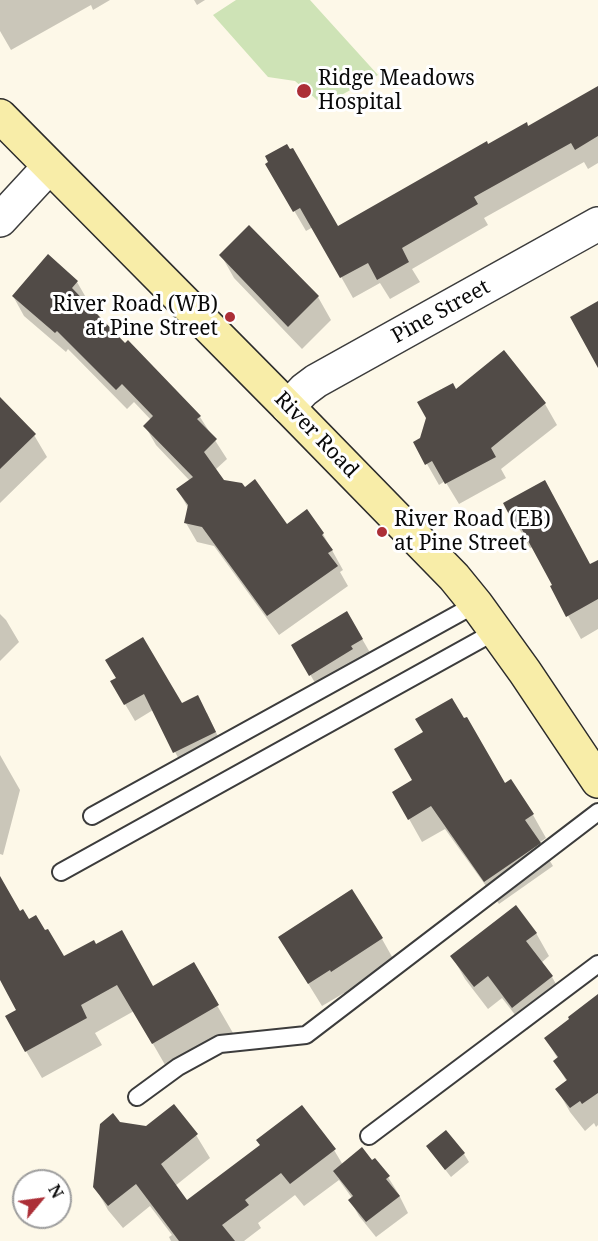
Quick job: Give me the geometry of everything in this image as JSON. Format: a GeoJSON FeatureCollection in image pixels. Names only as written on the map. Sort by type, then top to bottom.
{"type":"FeatureCollection","features":[{"type":"Feature","properties":{"kind":"street","name":"River Road"},"geometry":{"type":"LineString","coordinates":[[0,116],[454,577],[525,672],[598,781]]}},
{"type":"Feature","properties":{"kind":"street"},"geometry":{"type":"LineString","coordinates":[[0,219],[49,167]]}},
{"type":"Feature","properties":{"kind":"street","name":"Pine Street"},"geometry":{"type":"LineString","coordinates":[[288,407],[316,381],[598,224]]}},
{"type":"Feature","properties":{"kind":"lane"},"geometry":{"type":"LineString","coordinates":[[92,816],[476,604]]}},
{"type":"Feature","properties":{"kind":"lane"},"geometry":{"type":"LineString","coordinates":[[61,872],[496,631]]}},
{"type":"Feature","properties":{"kind":"lane"},"geometry":{"type":"LineString","coordinates":[[137,1097],[178,1067],[220,1044],[306,1035],[598,812]]}},
{"type":"Feature","properties":{"kind":"lane"},"geometry":{"type":"LineString","coordinates":[[369,1136],[598,964]]}},
{"type":"Feature","properties":{"kind":"green space"},"geometry":{"type":"Polygon","coordinates":[[[236,0],[310,0],[378,75],[323,105],[295,81],[268,77],[213,15],[236,0]]]}},
{"type":"Feature","properties":{"kind":"building"},"geometry":{"type":"Polygon","coordinates":[[[598,86],[598,136],[575,150],[571,143],[474,197],[478,204],[402,248],[409,262],[377,280],[368,263],[340,278],[300,208],[293,212],[265,164],[268,162],[265,156],[287,144],[290,149],[293,148],[338,226],[487,141],[488,144],[527,122],[528,126],[598,86]]]}},
{"type":"Feature","properties":{"kind":"building"},"geometry":{"type":"Polygon","coordinates":[[[249,225],[319,296],[288,327],[219,255],[249,225]]]}},
{"type":"Feature","properties":{"kind":"building"},"geometry":{"type":"Polygon","coordinates":[[[48,254],[78,281],[72,288],[125,343],[128,340],[201,416],[197,419],[217,439],[204,452],[224,480],[242,483],[245,487],[255,479],[287,524],[307,509],[324,533],[322,535],[333,550],[328,553],[338,566],[267,616],[202,527],[184,523],[188,505],[176,489],[193,477],[143,426],[153,416],[122,384],[116,390],[57,331],[55,333],[12,296],[48,254]]]}},
{"type":"Feature","properties":{"kind":"building"},"geometry":{"type":"Polygon","coordinates":[[[598,301],[598,368],[570,317],[598,301]]]}},
{"type":"Feature","properties":{"kind":"building"},"geometry":{"type":"Polygon","coordinates":[[[504,350],[546,403],[491,448],[496,457],[445,484],[432,461],[425,465],[413,442],[420,438],[426,418],[417,402],[453,383],[456,389],[504,350]]]}},
{"type":"Feature","properties":{"kind":"building"},"geometry":{"type":"Polygon","coordinates":[[[0,397],[36,434],[0,469],[0,397]]]}},
{"type":"Feature","properties":{"kind":"building"},"geometry":{"type":"Polygon","coordinates":[[[545,480],[590,564],[598,560],[598,599],[566,617],[550,586],[552,585],[519,524],[515,526],[503,503],[545,480]]]}},
{"type":"Feature","properties":{"kind":"building"},"geometry":{"type":"Polygon","coordinates":[[[347,611],[363,639],[351,646],[353,649],[309,676],[291,645],[347,611]]]}},
{"type":"Feature","properties":{"kind":"building"},"geometry":{"type":"Polygon","coordinates":[[[143,637],[182,703],[198,695],[216,732],[173,753],[144,694],[124,705],[110,681],[116,678],[105,660],[143,637]]]}},
{"type":"Feature","properties":{"kind":"building"},"geometry":{"type":"Polygon","coordinates":[[[452,698],[464,718],[467,717],[505,783],[511,779],[534,814],[525,820],[541,843],[484,882],[431,806],[408,820],[392,792],[412,780],[394,749],[423,732],[415,719],[452,698]]]}},
{"type":"Feature","properties":{"kind":"building"},"geometry":{"type":"Polygon","coordinates":[[[0,876],[20,911],[23,909],[29,919],[36,915],[45,930],[48,929],[64,956],[94,940],[96,944],[122,930],[153,986],[194,962],[219,1005],[152,1044],[117,985],[81,1005],[87,1018],[25,1052],[5,1016],[16,1010],[0,980],[0,876]]]}},
{"type":"Feature","properties":{"kind":"building"},"geometry":{"type":"Polygon","coordinates":[[[352,889],[383,938],[308,984],[278,937],[352,889]]]}},
{"type":"Feature","properties":{"kind":"building"},"geometry":{"type":"Polygon","coordinates":[[[516,905],[537,933],[526,941],[553,976],[512,1008],[488,976],[474,987],[450,956],[516,905]]]}},
{"type":"Feature","properties":{"kind":"building"},"geometry":{"type":"Polygon","coordinates":[[[598,994],[598,1093],[582,1104],[580,1101],[570,1108],[555,1089],[567,1080],[553,1061],[558,1057],[544,1038],[598,994]]]}},
{"type":"Feature","properties":{"kind":"building"},"geometry":{"type":"Polygon","coordinates":[[[174,1104],[198,1134],[161,1164],[187,1200],[260,1145],[256,1140],[302,1105],[336,1149],[290,1184],[281,1173],[245,1200],[249,1205],[222,1225],[235,1241],[179,1241],[136,1184],[108,1206],[93,1187],[100,1124],[113,1113],[120,1122],[146,1126],[174,1104]]]}},
{"type":"Feature","properties":{"kind":"building"},"geometry":{"type":"Polygon","coordinates":[[[446,1130],[465,1153],[445,1170],[426,1146],[446,1130]]]}},
{"type":"Feature","properties":{"kind":"building"},"geometry":{"type":"Polygon","coordinates":[[[362,1147],[372,1160],[375,1158],[390,1176],[386,1179],[400,1196],[366,1222],[348,1200],[353,1196],[333,1171],[362,1147]]]}},
{"type":"Feature","properties":{"kind":"place","name":"Ridge Meadows Hospital"},"geometry":{"type":"Point","coordinates":[304,91]}},
{"type":"Feature","properties":{"kind":"place","name":"River Road (WB) at Pine Street"},"geometry":{"type":"Point","coordinates":[230,317]}},
{"type":"Feature","properties":{"kind":"place","name":"River Road (EB) at Pine Street"},"geometry":{"type":"Point","coordinates":[382,532]}}]}
